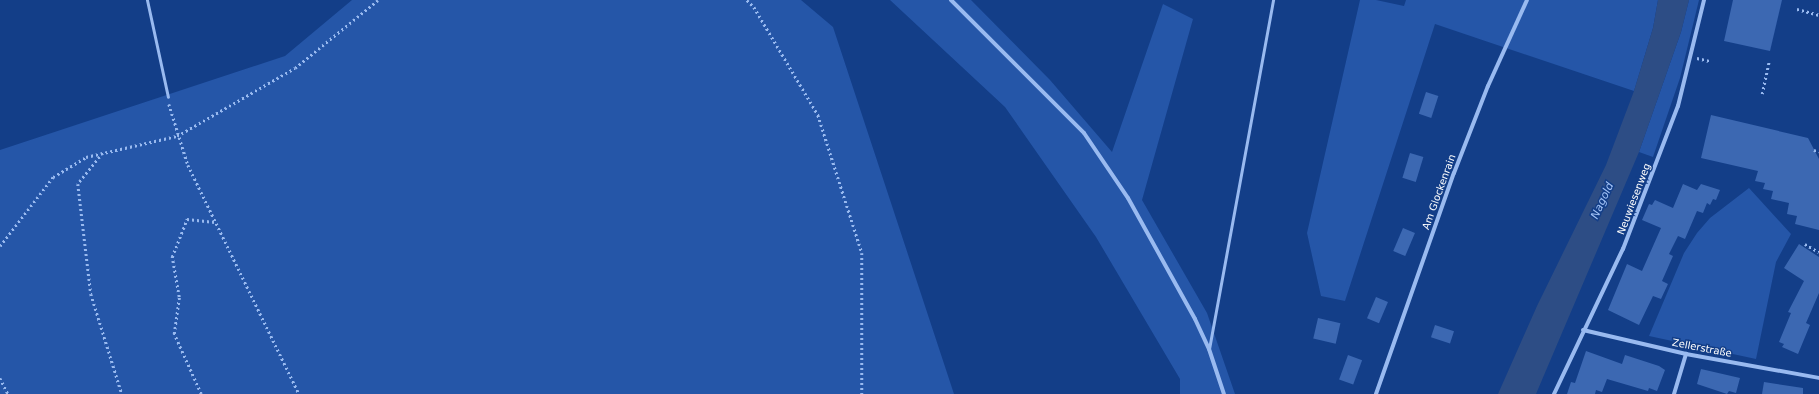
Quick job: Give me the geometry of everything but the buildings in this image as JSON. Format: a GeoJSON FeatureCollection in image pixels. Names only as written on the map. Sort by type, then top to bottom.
{"type":"FeatureCollection","features":[{"type":"Feature","properties":{"kind":"street"},"geometry":{"type":"LineString","coordinates":[[951,0],[1084,134],[1128,198],[1210,349],[1224,394]]}},
{"type":"Feature","properties":{"kind":"street","name":"Am Glockenrain"},"geometry":{"type":"LineString","coordinates":[[1376,394],[1454,173],[1488,86],[1528,0]]}},
{"type":"Feature","properties":{"kind":"street","name":"Neuwiesenweg"},"geometry":{"type":"LineString","coordinates":[[1554,394],[1583,330],[1623,249],[1678,106],[1704,0]]}},
{"type":"Feature","properties":{"kind":"street","name":"Zellerstraße"},"geometry":{"type":"LineString","coordinates":[[1583,330],[1686,354],[1819,378]]}},
{"type":"Feature","properties":{"kind":"street"},"geometry":{"type":"LineString","coordinates":[[1674,394],[1686,354]]}},
{"type":"Feature","properties":{"kind":"lane"},"geometry":{"type":"LineString","coordinates":[[147,0],[168,98]]}},
{"type":"Feature","properties":{"kind":"lane"},"geometry":{"type":"LineString","coordinates":[[1210,349],[1273,0]]}},
{"type":"Feature","properties":{"kind":"path"},"geometry":{"type":"LineString","coordinates":[[0,246],[53,177],[86,157],[177,136],[295,68],[378,0]]}},
{"type":"Feature","properties":{"kind":"path"},"geometry":{"type":"LineString","coordinates":[[747,0],[754,7],[818,115],[862,253],[862,394]]}},
{"type":"Feature","properties":{"kind":"path"},"geometry":{"type":"LineString","coordinates":[[1797,9],[1819,15]]}},
{"type":"Feature","properties":{"kind":"path"},"geometry":{"type":"LineString","coordinates":[[1691,57],[1710,62]]}},
{"type":"Feature","properties":{"kind":"path"},"geometry":{"type":"LineString","coordinates":[[1762,94],[1770,62]]}},
{"type":"Feature","properties":{"kind":"path"},"geometry":{"type":"LineString","coordinates":[[168,98],[177,136],[215,222],[299,394]]}},
{"type":"Feature","properties":{"kind":"path"},"geometry":{"type":"LineString","coordinates":[[1814,150],[1819,152]]}},
{"type":"Feature","properties":{"kind":"path"},"geometry":{"type":"LineString","coordinates":[[103,153],[78,184],[91,294],[122,394]]}},
{"type":"Feature","properties":{"kind":"path"},"geometry":{"type":"LineString","coordinates":[[202,394],[174,334],[179,297],[172,257],[187,219],[215,222]]}},
{"type":"Feature","properties":{"kind":"path"},"geometry":{"type":"LineString","coordinates":[[1805,244],[1819,252]]}},
{"type":"Feature","properties":{"kind":"path"},"geometry":{"type":"LineString","coordinates":[[0,378],[8,394]]}},
{"type":"Feature","properties":{"kind":"shaded area"},"geometry":{"type":"Polygon","coordinates":[[[352,0],[801,0],[833,27],[954,394],[0,394],[0,150],[285,56],[352,0]]]}},
{"type":"Feature","properties":{"kind":"shaded area"},"geometry":{"type":"Polygon","coordinates":[[[890,0],[971,0],[1050,80],[1112,152],[1163,4],[1193,19],[1142,200],[1207,313],[1235,394],[1180,394],[1180,379],[1096,237],[1005,107],[890,0]]]}},
{"type":"Feature","properties":{"kind":"shaded area"},"geometry":{"type":"Polygon","coordinates":[[[1360,0],[1376,0],[1404,6],[1406,0],[1658,0],[1653,28],[1634,91],[1435,24],[1345,301],[1321,296],[1307,233],[1360,0]]]}},
{"type":"Feature","properties":{"kind":"shaded area"},"geometry":{"type":"Polygon","coordinates":[[[1689,0],[1699,0],[1680,78],[1653,157],[1639,152],[1681,32],[1689,0]]]}},
{"type":"Feature","properties":{"kind":"shaded area"},"geometry":{"type":"Polygon","coordinates":[[[1749,188],[1791,234],[1776,262],[1756,359],[1649,336],[1684,253],[1697,233],[1710,218],[1749,188]]]}},
{"type":"Feature","properties":{"kind":"water","name":"Nagold"},"geometry":{"type":"Polygon","coordinates":[[[1658,0],[1689,0],[1681,32],[1639,152],[1536,394],[1498,394],[1537,306],[1606,165],[1634,91],[1653,28],[1658,0]]]}}]}
